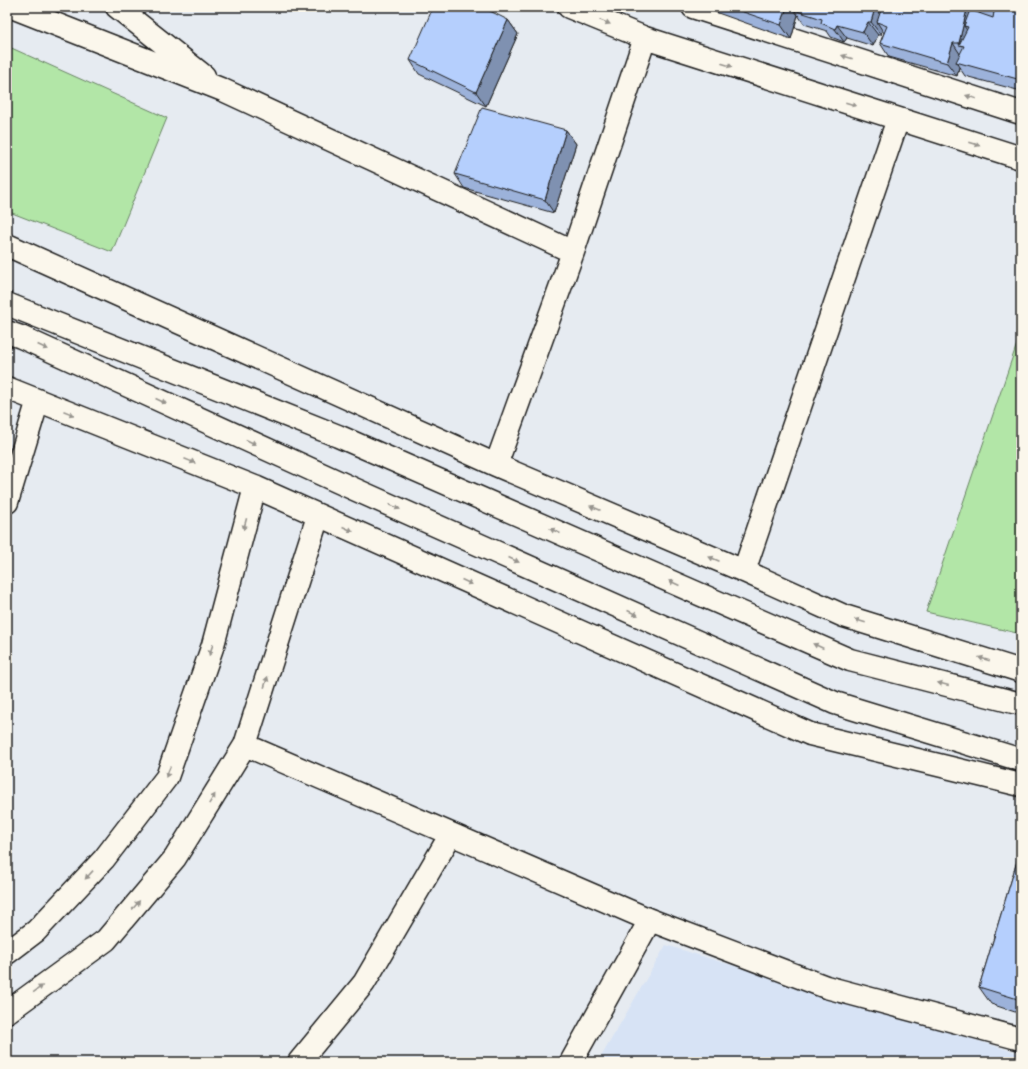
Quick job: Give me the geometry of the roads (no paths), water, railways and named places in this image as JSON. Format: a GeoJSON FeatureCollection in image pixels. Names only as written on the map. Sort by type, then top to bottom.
{"type":"FeatureCollection","features":[{"type":"Feature","properties":{"kind":"street"},"geometry":{"type":"LineString","coordinates":[[12,7],[223,90],[573,252]]}},
{"type":"Feature","properties":{"kind":"street"},"geometry":{"type":"LineString","coordinates":[[117,7],[223,90]]}},
{"type":"Feature","properties":{"kind":"street"},"geometry":{"type":"LineString","coordinates":[[569,7],[645,38],[1021,158]]}},
{"type":"Feature","properties":{"kind":"street"},"geometry":{"type":"LineString","coordinates":[[693,7],[1021,113]]}},
{"type":"Feature","properties":{"kind":"street"},"geometry":{"type":"LineString","coordinates":[[496,465],[573,252],[645,38]]}},
{"type":"Feature","properties":{"kind":"street"},"geometry":{"type":"LineString","coordinates":[[744,571],[898,119]]}},
{"type":"Feature","properties":{"kind":"street"},"geometry":{"type":"LineString","coordinates":[[7,245],[496,465],[744,571],[844,616],[1021,671]]}},
{"type":"Feature","properties":{"kind":"street"},"geometry":{"type":"LineString","coordinates":[[7,304],[338,436],[850,660],[1021,704]]}},
{"type":"Feature","properties":{"kind":"street"},"geometry":{"type":"LineString","coordinates":[[7,332],[21,337],[354,489],[835,703],[1021,760]]}},
{"type":"Feature","properties":{"kind":"street"},"geometry":{"type":"LineString","coordinates":[[7,388],[255,487],[810,734],[1021,785]]}},
{"type":"Feature","properties":{"kind":"street"},"geometry":{"type":"LineString","coordinates":[[7,502],[38,400]]}},
{"type":"Feature","properties":{"kind":"street"},"geometry":{"type":"LineString","coordinates":[[7,954],[36,931],[104,859],[167,776],[213,645],[255,487]]}},
{"type":"Feature","properties":{"kind":"street"},"geometry":{"type":"LineString","coordinates":[[7,1012],[106,940],[175,858],[246,745],[318,516]]}},
{"type":"Feature","properties":{"kind":"street"},"geometry":{"type":"LineString","coordinates":[[246,745],[650,920],[826,987],[1021,1039]]}},
{"type":"Feature","properties":{"kind":"street"},"geometry":{"type":"LineString","coordinates":[[299,1062],[364,983],[451,834]]}},
{"type":"Feature","properties":{"kind":"street"},"geometry":{"type":"LineString","coordinates":[[571,1062],[650,920]]}}]}
